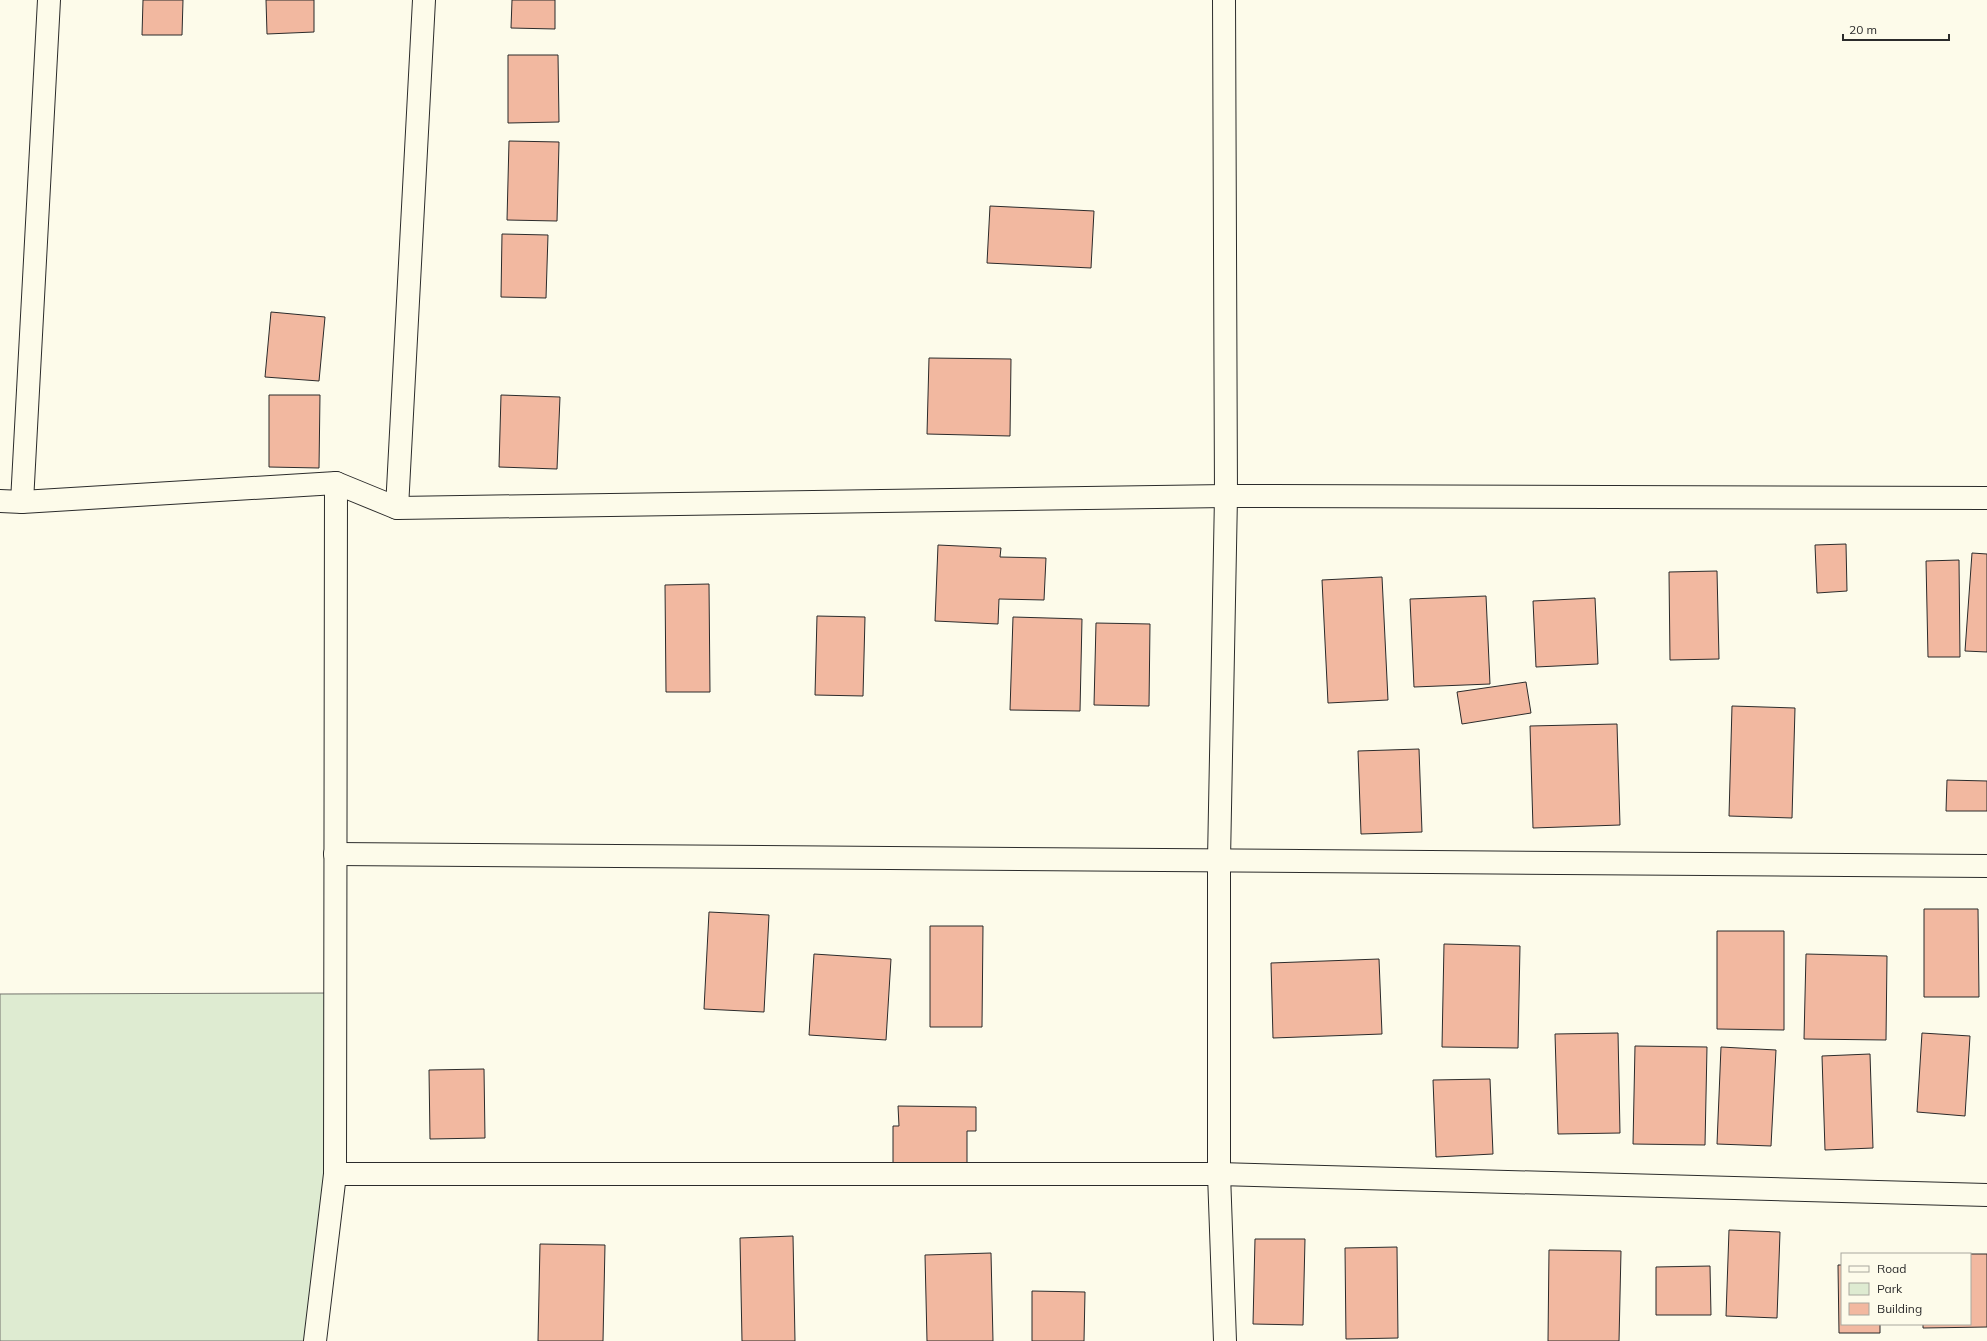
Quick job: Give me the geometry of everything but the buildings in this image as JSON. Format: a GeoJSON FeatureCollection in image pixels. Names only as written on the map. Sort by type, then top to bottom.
{"type":"FeatureCollection","features":[{"type":"Feature","properties":{"kind":"street"},"geometry":{"type":"LineString","coordinates":[[22,502],[49,0]]}},
{"type":"Feature","properties":{"kind":"street"},"geometry":{"type":"LineString","coordinates":[[397,508],[424,0]]}},
{"type":"Feature","properties":{"kind":"street"},"geometry":{"type":"LineString","coordinates":[[1224,0],[1226,496],[1219,860],[1219,1174],[1225,1341]]}},
{"type":"Feature","properties":{"kind":"street"},"geometry":{"type":"LineString","coordinates":[[315,1341],[335,1174],[336,483]]}},
{"type":"Feature","properties":{"kind":"street"},"geometry":{"type":"LineString","coordinates":[[0,502],[22,502],[336,483],[397,508],[1226,496],[1987,498]]}},
{"type":"Feature","properties":{"kind":"street"},"geometry":{"type":"LineString","coordinates":[[335,854],[1987,866]]}},
{"type":"Feature","properties":{"kind":"street"},"geometry":{"type":"LineString","coordinates":[[335,1174],[1219,1174],[1987,1195]]}},
{"type":"Feature","properties":{"kind":"green space"},"geometry":{"type":"Polygon","coordinates":[[[335,993],[315,1341],[0,1341],[0,994],[335,993]]]}}]}
